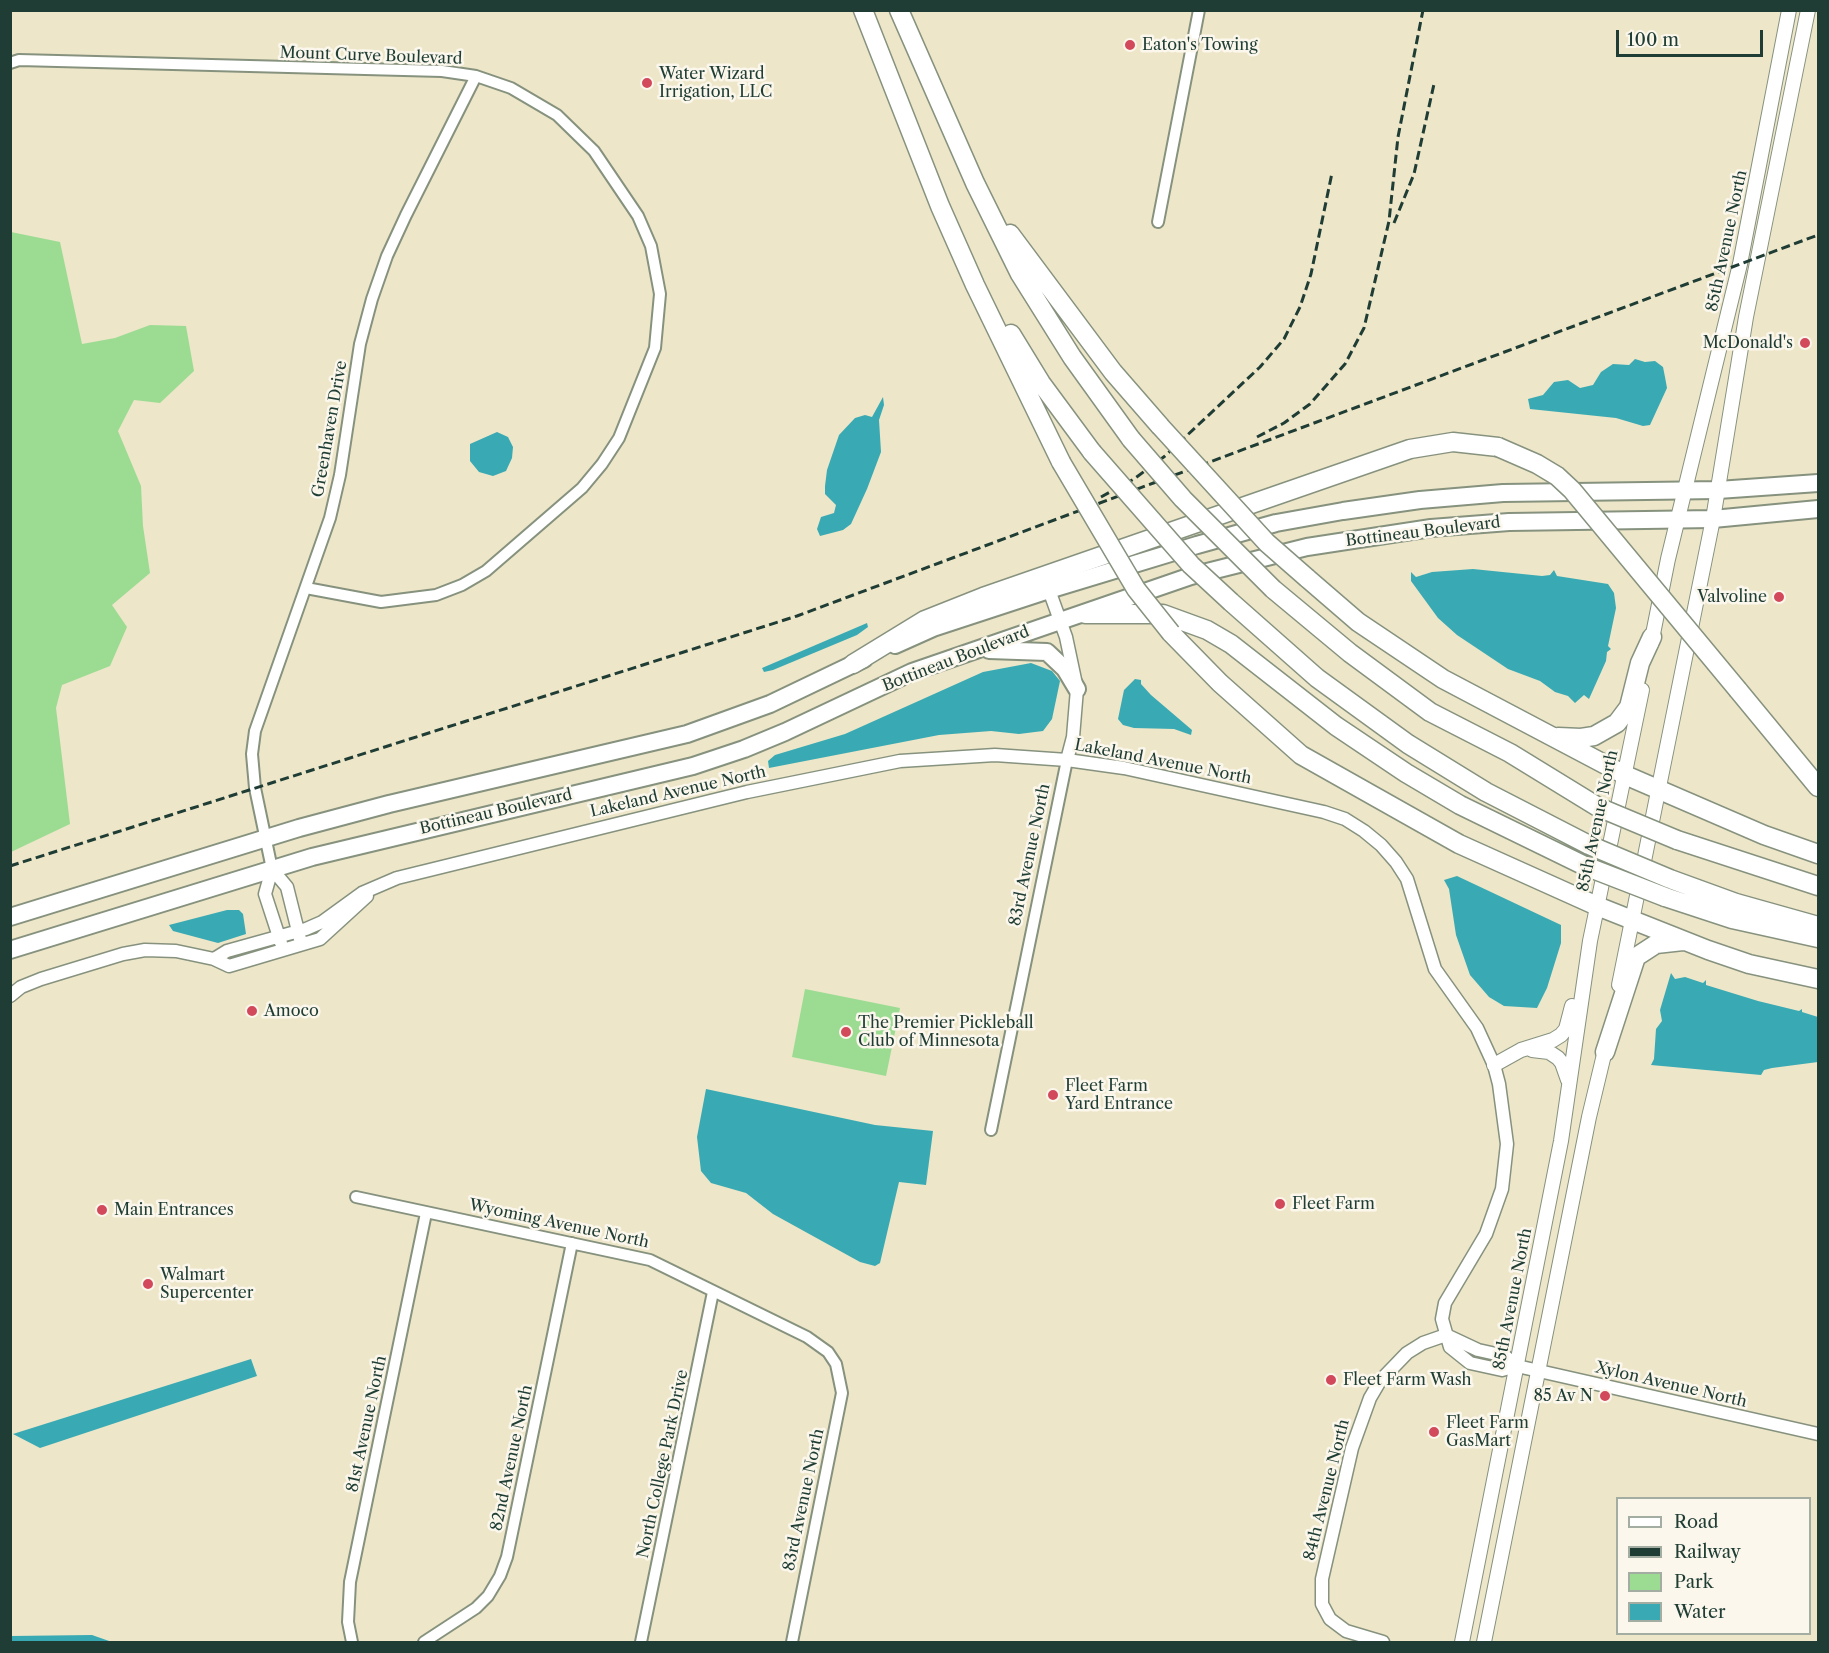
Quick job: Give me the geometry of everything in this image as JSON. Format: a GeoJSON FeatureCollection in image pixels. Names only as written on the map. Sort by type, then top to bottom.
{"type":"FeatureCollection","features":[{"type":"Feature","properties":{"kind":"highway"},"geometry":{"type":"LineString","coordinates":[[863,10],[940,206],[975,285],[1061,462],[1136,589],[1171,633],[1220,683],[1301,755],[1459,844],[1597,906],[1686,941],[1749,964],[1818,979]]}},
{"type":"Feature","properties":{"kind":"highway"},"geometry":{"type":"LineString","coordinates":[[899,10],[975,183],[1020,274],[1046,318],[1090,384],[1131,439],[1183,499],[1273,589],[1350,653],[1430,712],[1510,753],[1598,807],[1677,840],[1818,886]]}},
{"type":"Feature","properties":{"kind":"highway"},"geometry":{"type":"LineString","coordinates":[[975,183],[1042,279],[1113,372],[1160,426],[1267,543],[1358,622],[1443,679],[1625,775],[1764,835],[1818,854]]}},
{"type":"Feature","properties":{"kind":"highway"},"geometry":{"type":"LineString","coordinates":[[940,206],[991,301],[1041,383],[1092,452],[1191,565],[1317,678],[1408,744],[1486,792],[1589,844],[1670,879],[1736,903],[1818,926]]}},
{"type":"Feature","properties":{"kind":"highway"},"geometry":{"type":"LineString","coordinates":[[853,664],[925,620],[983,597],[1398,453],[1429,444],[1453,442],[1498,447],[1537,464],[1557,476],[1572,490],[1818,787]]}},
{"type":"Feature","properties":{"kind":"highway","name":"Bottineau Boulevard"},"geometry":{"type":"LineString","coordinates":[[10,917],[265,837],[389,804],[687,734],[770,704],[933,628],[1049,590],[1276,523],[1420,500],[1503,493],[1718,490],[1818,483]]}},
{"type":"Feature","properties":{"kind":"highway","name":"Bottineau Boulevard"},"geometry":{"type":"LineString","coordinates":[[10,950],[272,869],[431,827],[693,765],[744,749],[912,672],[1191,576],[1352,539],[1431,528],[1509,522],[1713,519],[1818,509]]}},
{"type":"Feature","properties":{"kind":"highway"},"geometry":{"type":"LineString","coordinates":[[1084,614],[1163,614],[1207,630],[1231,644],[1343,731],[1406,773],[1469,810],[1585,866],[1665,897],[1732,919],[1818,939]]}},
{"type":"Feature","properties":{"kind":"highway"},"geometry":{"type":"LineString","coordinates":[[1551,736],[1581,738],[1603,733],[1617,723],[1629,707],[1640,663],[1652,637]]}},
{"type":"Feature","properties":{"kind":"highway"},"geometry":{"type":"LineString","coordinates":[[973,651],[1020,649],[1047,652],[1065,669],[1077,689]]}},
{"type":"Feature","properties":{"kind":"highway"},"geometry":{"type":"LineString","coordinates":[[1605,1052],[1636,957],[1656,944],[1686,941]]}},
{"type":"Feature","properties":{"kind":"main road","name":"85th Avenue North"},"geometry":{"type":"LineString","coordinates":[[1462,1642],[1561,1141],[1587,957],[1597,906],[1684,489],[1740,264],[1789,10]]}},
{"type":"Feature","properties":{"kind":"main road","name":"85th Avenue North"},"geometry":{"type":"LineString","coordinates":[[1484,1642],[1589,1118],[1660,790],[1713,519],[1746,317],[1808,10]]}},
{"type":"Feature","properties":{"kind":"main road"},"geometry":{"type":"LineString","coordinates":[[1782,48],[1800,51]]}},
{"type":"Feature","properties":{"kind":"main road"},"geometry":{"type":"LineString","coordinates":[[1768,120],[1786,123]]}},
{"type":"Feature","properties":{"kind":"main road"},"geometry":{"type":"LineString","coordinates":[[1494,1065],[1521,1050],[1553,1040],[1566,1029],[1575,987],[1587,957]]}},
{"type":"Feature","properties":{"kind":"main road"},"geometry":{"type":"LineString","coordinates":[[1521,1050],[1541,1050],[1558,1058],[1562,1062],[1569,1085]]}},
{"type":"Feature","properties":{"kind":"street"},"geometry":{"type":"LineString","coordinates":[[1158,222],[1199,10]]}},
{"type":"Feature","properties":{"kind":"street","name":"Mount Curve Boulevard"},"geometry":{"type":"LineString","coordinates":[[10,63],[19,60],[442,71],[476,76],[511,88],[558,115],[594,151],[638,216],[651,246],[660,294],[655,348],[647,374],[619,438],[602,464],[559,509],[486,571],[462,585],[436,595],[381,602],[306,588]]}},
{"type":"Feature","properties":{"kind":"street","name":"Greenhaven Drive"},"geometry":{"type":"LineString","coordinates":[[272,869],[255,788],[252,743],[330,518],[340,475],[360,344],[372,299],[401,225],[476,76]]}},
{"type":"Feature","properties":{"kind":"street","name":"83rd Avenue North"},"geometry":{"type":"LineString","coordinates":[[991,1130],[1073,738],[1077,689],[1073,662],[1049,590]]}},
{"type":"Feature","properties":{"kind":"street","name":"Lakeland Avenue North"},"geometry":{"type":"LineString","coordinates":[[214,959],[227,951],[322,922],[362,893],[391,880],[858,768],[900,760],[958,756],[1067,760],[1124,768],[1324,812],[1345,819],[1364,831],[1381,845],[1407,879],[1434,969],[1477,1028],[1494,1065],[1506,1123],[1507,1144],[1502,1189],[1486,1234],[1445,1304],[1442,1319],[1446,1335]]}},
{"type":"Feature","properties":{"kind":"street"},"geometry":{"type":"LineString","coordinates":[[272,869],[287,887],[301,945]]}},
{"type":"Feature","properties":{"kind":"street"},"geometry":{"type":"LineString","coordinates":[[272,869],[265,894],[283,950]]}},
{"type":"Feature","properties":{"kind":"street","name":"Lakeland Avenue North"},"geometry":{"type":"LineString","coordinates":[[10,996],[41,979],[123,954],[161,950],[214,959],[229,966],[301,945],[328,934],[372,890]]}},
{"type":"Feature","properties":{"kind":"street","name":"Wyoming Avenue North"},"geometry":{"type":"LineString","coordinates":[[356,1197],[650,1260],[818,1343],[836,1364]]}},
{"type":"Feature","properties":{"kind":"street","name":"81st Avenue North"},"geometry":{"type":"LineString","coordinates":[[352,1642],[348,1622],[350,1582],[426,1213]]}},
{"type":"Feature","properties":{"kind":"street","name":"82nd Avenue North"},"geometry":{"type":"LineString","coordinates":[[424,1642],[443,1638],[477,1608],[501,1576],[507,1557],[572,1243]]}},
{"type":"Feature","properties":{"kind":"street","name":"North College Park Drive"},"geometry":{"type":"LineString","coordinates":[[641,1642],[713,1292]]}},
{"type":"Feature","properties":{"kind":"street"},"geometry":{"type":"LineString","coordinates":[[1446,1335],[1478,1350],[1505,1356],[1517,1366]]}},
{"type":"Feature","properties":{"kind":"street","name":"84th Avenue North"},"geometry":{"type":"LineString","coordinates":[[1383,1642],[1346,1631],[1330,1619],[1322,1604],[1322,1579],[1346,1468],[1360,1420],[1370,1398],[1390,1369],[1423,1343],[1446,1335]]}},
{"type":"Feature","properties":{"kind":"street","name":"83rd Avenue North"},"geometry":{"type":"LineString","coordinates":[[792,1642],[840,1408],[841,1378],[836,1364]]}},
{"type":"Feature","properties":{"kind":"street","name":"Xylon Avenue North"},"geometry":{"type":"LineString","coordinates":[[1517,1366],[1818,1434]]}},
{"type":"Feature","properties":{"kind":"green space"},"geometry":{"type":"Polygon","coordinates":[[[11,232],[60,242],[82,344],[115,338],[150,325],[186,326],[194,371],[160,403],[134,400],[118,431],[141,486],[143,526],[150,573],[112,605],[127,627],[110,666],[62,685],[56,708],[70,824],[11,852],[11,232]]]}},
{"type":"Feature","properties":{"kind":"green space","name":"The Premier Pickleball Club of Minnesota"},"geometry":{"type":"Polygon","coordinates":[[[805,989],[900,1008],[886,1076],[792,1057],[805,989]]]}},
{"type":"Feature","properties":{"kind":"water"},"geometry":{"type":"Polygon","coordinates":[[[1635,359],[1645,362],[1655,361],[1663,367],[1667,388],[1650,425],[1643,426],[1616,418],[1530,409],[1528,399],[1543,395],[1554,382],[1568,380],[1580,388],[1593,385],[1601,372],[1613,364],[1629,365],[1635,359]]]}},
{"type":"Feature","properties":{"kind":"water"},"geometry":{"type":"Polygon","coordinates":[[[883,397],[884,405],[879,420],[881,452],[867,489],[851,524],[843,530],[820,536],[817,529],[821,517],[834,513],[836,505],[825,494],[825,486],[827,470],[839,435],[855,418],[865,415],[872,417],[883,397]]]}},
{"type":"Feature","properties":{"kind":"water"},"geometry":{"type":"Polygon","coordinates":[[[497,432],[508,437],[513,447],[512,458],[506,471],[493,476],[479,472],[470,461],[470,444],[497,432]]]}},
{"type":"Feature","properties":{"kind":"water"},"geometry":{"type":"Polygon","coordinates":[[[1473,569],[1542,576],[1550,575],[1554,570],[1557,576],[1608,584],[1614,593],[1616,608],[1608,646],[1611,649],[1607,652],[1606,661],[1589,699],[1584,695],[1575,703],[1568,696],[1555,692],[1540,681],[1508,669],[1457,635],[1438,618],[1411,581],[1411,572],[1416,577],[1432,572],[1473,569]]]}},
{"type":"Feature","properties":{"kind":"water"},"geometry":{"type":"Polygon","coordinates":[[[867,623],[868,627],[857,635],[773,670],[764,672],[762,668],[867,623]]]}},
{"type":"Feature","properties":{"kind":"water"},"geometry":{"type":"Polygon","coordinates":[[[1031,663],[1052,671],[1060,681],[1052,719],[1043,731],[1019,734],[991,731],[939,735],[769,768],[768,761],[775,755],[845,734],[983,672],[1031,663]]]}},
{"type":"Feature","properties":{"kind":"water"},"geometry":{"type":"Polygon","coordinates":[[[1135,679],[1141,680],[1141,684],[1151,695],[1192,730],[1191,735],[1174,729],[1134,728],[1123,725],[1118,719],[1124,690],[1135,679]]]}},
{"type":"Feature","properties":{"kind":"water"},"geometry":{"type":"Polygon","coordinates":[[[1457,876],[1561,925],[1561,943],[1547,988],[1537,1008],[1504,1006],[1489,997],[1470,975],[1456,935],[1449,889],[1444,880],[1457,876]]]}},
{"type":"Feature","properties":{"kind":"water"},"geometry":{"type":"Polygon","coordinates":[[[227,910],[239,910],[243,914],[246,934],[218,943],[173,931],[169,925],[227,910]]]}},
{"type":"Feature","properties":{"kind":"water"},"geometry":{"type":"Polygon","coordinates":[[[1671,973],[1675,979],[1685,977],[1703,983],[1706,980],[1706,985],[1758,1001],[1799,1011],[1802,1009],[1802,1012],[1818,1017],[1818,1062],[1772,1068],[1764,1070],[1761,1075],[1651,1065],[1654,1059],[1656,1029],[1662,1021],[1660,1010],[1671,973]]]}},
{"type":"Feature","properties":{"kind":"water"},"geometry":{"type":"Polygon","coordinates":[[[706,1089],[875,1125],[933,1131],[926,1185],[899,1182],[880,1263],[875,1266],[860,1262],[773,1214],[746,1193],[711,1183],[701,1171],[697,1137],[706,1089]]]}},
{"type":"Feature","properties":{"kind":"water"},"geometry":{"type":"Polygon","coordinates":[[[251,1359],[257,1376],[40,1448],[13,1434],[251,1359]]]}},
{"type":"Feature","properties":{"kind":"water"},"geometry":{"type":"Polygon","coordinates":[[[92,1635],[112,1642],[11,1642],[11,1636],[92,1635]]]}},
{"type":"Feature","properties":{"kind":"railway"},"geometry":{"type":"LineString","coordinates":[[1257,437],[1284,423],[1310,404],[1345,364],[1364,328],[1389,221],[1398,137],[1423,10]]}},
{"type":"Feature","properties":{"kind":"railway"},"geometry":{"type":"LineString","coordinates":[[1394,223],[1414,174],[1434,84]]}},
{"type":"Feature","properties":{"kind":"railway"},"geometry":{"type":"LineString","coordinates":[[1101,497],[1134,479],[1165,456],[1260,367],[1284,339],[1300,307],[1311,274],[1332,173]]}},
{"type":"Feature","properties":{"kind":"railway"},"geometry":{"type":"LineString","coordinates":[[10,866],[797,616],[1818,235]]}},
{"type":"Feature","properties":{"kind":"place","name":"Eaton's Towing"},"geometry":{"type":"Point","coordinates":[1130,45]}},
{"type":"Feature","properties":{"kind":"place","name":"Water Wizard Irrigation, LLC"},"geometry":{"type":"Point","coordinates":[647,83]}},
{"type":"Feature","properties":{"kind":"place","name":"McDonald's"},"geometry":{"type":"Point","coordinates":[1805,343]}},
{"type":"Feature","properties":{"kind":"place","name":"Valvoline"},"geometry":{"type":"Point","coordinates":[1779,597]}},
{"type":"Feature","properties":{"kind":"place","name":"Amoco"},"geometry":{"type":"Point","coordinates":[252,1011]}},
{"type":"Feature","properties":{"kind":"place","name":"The Premier Pickleball Club of Minnesota"},"geometry":{"type":"Point","coordinates":[846,1032]}},
{"type":"Feature","properties":{"kind":"place","name":"Fleet Farm Yard Entrance"},"geometry":{"type":"Point","coordinates":[1053,1095]}},
{"type":"Feature","properties":{"kind":"place","name":"Fleet Farm"},"geometry":{"type":"Point","coordinates":[1280,1204]}},
{"type":"Feature","properties":{"kind":"place","name":"Main Entrances"},"geometry":{"type":"Point","coordinates":[102,1210]}},
{"type":"Feature","properties":{"kind":"place","name":"Walmart Supercenter"},"geometry":{"type":"Point","coordinates":[148,1284]}},
{"type":"Feature","properties":{"kind":"place","name":"Fleet Farm Wash"},"geometry":{"type":"Point","coordinates":[1331,1380]}},
{"type":"Feature","properties":{"kind":"place","name":"85 Av N"},"geometry":{"type":"Point","coordinates":[1605,1396]}},
{"type":"Feature","properties":{"kind":"place","name":"Fleet Farm GasMart"},"geometry":{"type":"Point","coordinates":[1434,1432]}}]}
